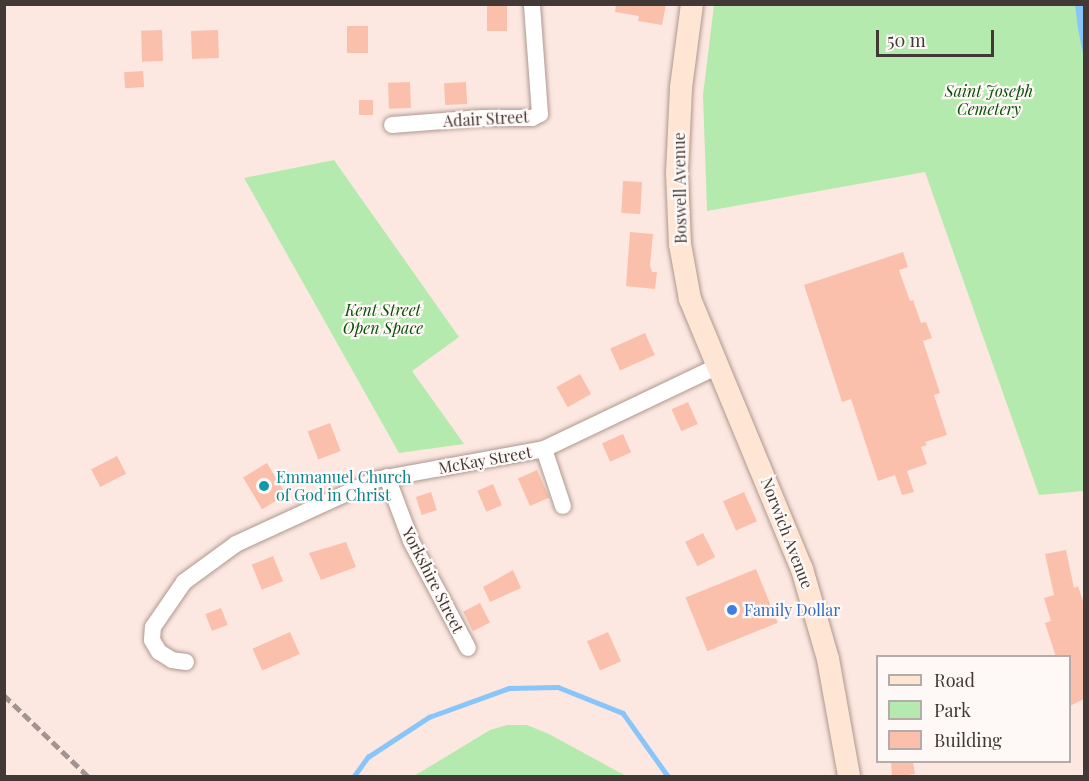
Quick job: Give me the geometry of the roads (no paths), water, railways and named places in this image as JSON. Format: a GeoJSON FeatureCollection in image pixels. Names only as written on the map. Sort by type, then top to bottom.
{"type":"FeatureCollection","features":[{"type":"Feature","properties":{"kind":"main road","name":"Boswell Avenue"},"geometry":{"type":"LineString","coordinates":[[692,4],[677,173],[680,244],[690,299],[718,366]]}},
{"type":"Feature","properties":{"kind":"main road","name":"Norwich Avenue"},"geometry":{"type":"LineString","coordinates":[[718,366],[809,589],[828,659],[849,777]]}},
{"type":"Feature","properties":{"kind":"street","name":"Adair Street"},"geometry":{"type":"LineString","coordinates":[[392,125],[532,118],[540,114],[531,4]]}},
{"type":"Feature","properties":{"kind":"street","name":"McKay Street"},"geometry":{"type":"LineString","coordinates":[[186,662],[172,660],[159,652],[152,640],[159,614],[184,582],[210,561],[351,489],[387,477],[496,460],[544,449],[718,366]]}},
{"type":"Feature","properties":{"kind":"street"},"geometry":{"type":"LineString","coordinates":[[544,449],[563,506]]}},
{"type":"Feature","properties":{"kind":"street","name":"Yorkshire Street"},"geometry":{"type":"LineString","coordinates":[[387,477],[411,541],[468,648]]}},
{"type":"Feature","properties":{"kind":"water"},"geometry":{"type":"Polygon","coordinates":[[[1075,5],[1084,5],[1084,58],[1078,29],[1075,5]]]}},
{"type":"Feature","properties":{"kind":"waterway"},"geometry":{"type":"LineString","coordinates":[[354,776],[368,757],[429,717],[509,688],[558,687],[623,713],[668,776]]}},
{"type":"Feature","properties":{"kind":"railway"},"geometry":{"type":"LineString","coordinates":[[4,695],[88,776]]}},
{"type":"Feature","properties":{"kind":"place","name":"Emmanuel Church of God in Christ"},"geometry":{"type":"Point","coordinates":[264,486]}},
{"type":"Feature","properties":{"kind":"place","name":"Family Dollar"},"geometry":{"type":"Point","coordinates":[732,610]}},
{"type":"Feature","properties":{"kind":"park label","name":"Saint Joseph Cemetery"},"geometry":{"type":"Point","coordinates":[989,100]}},
{"type":"Feature","properties":{"kind":"park label","name":"Kent Street Open Space"},"geometry":{"type":"Point","coordinates":[383,319]}}]}
